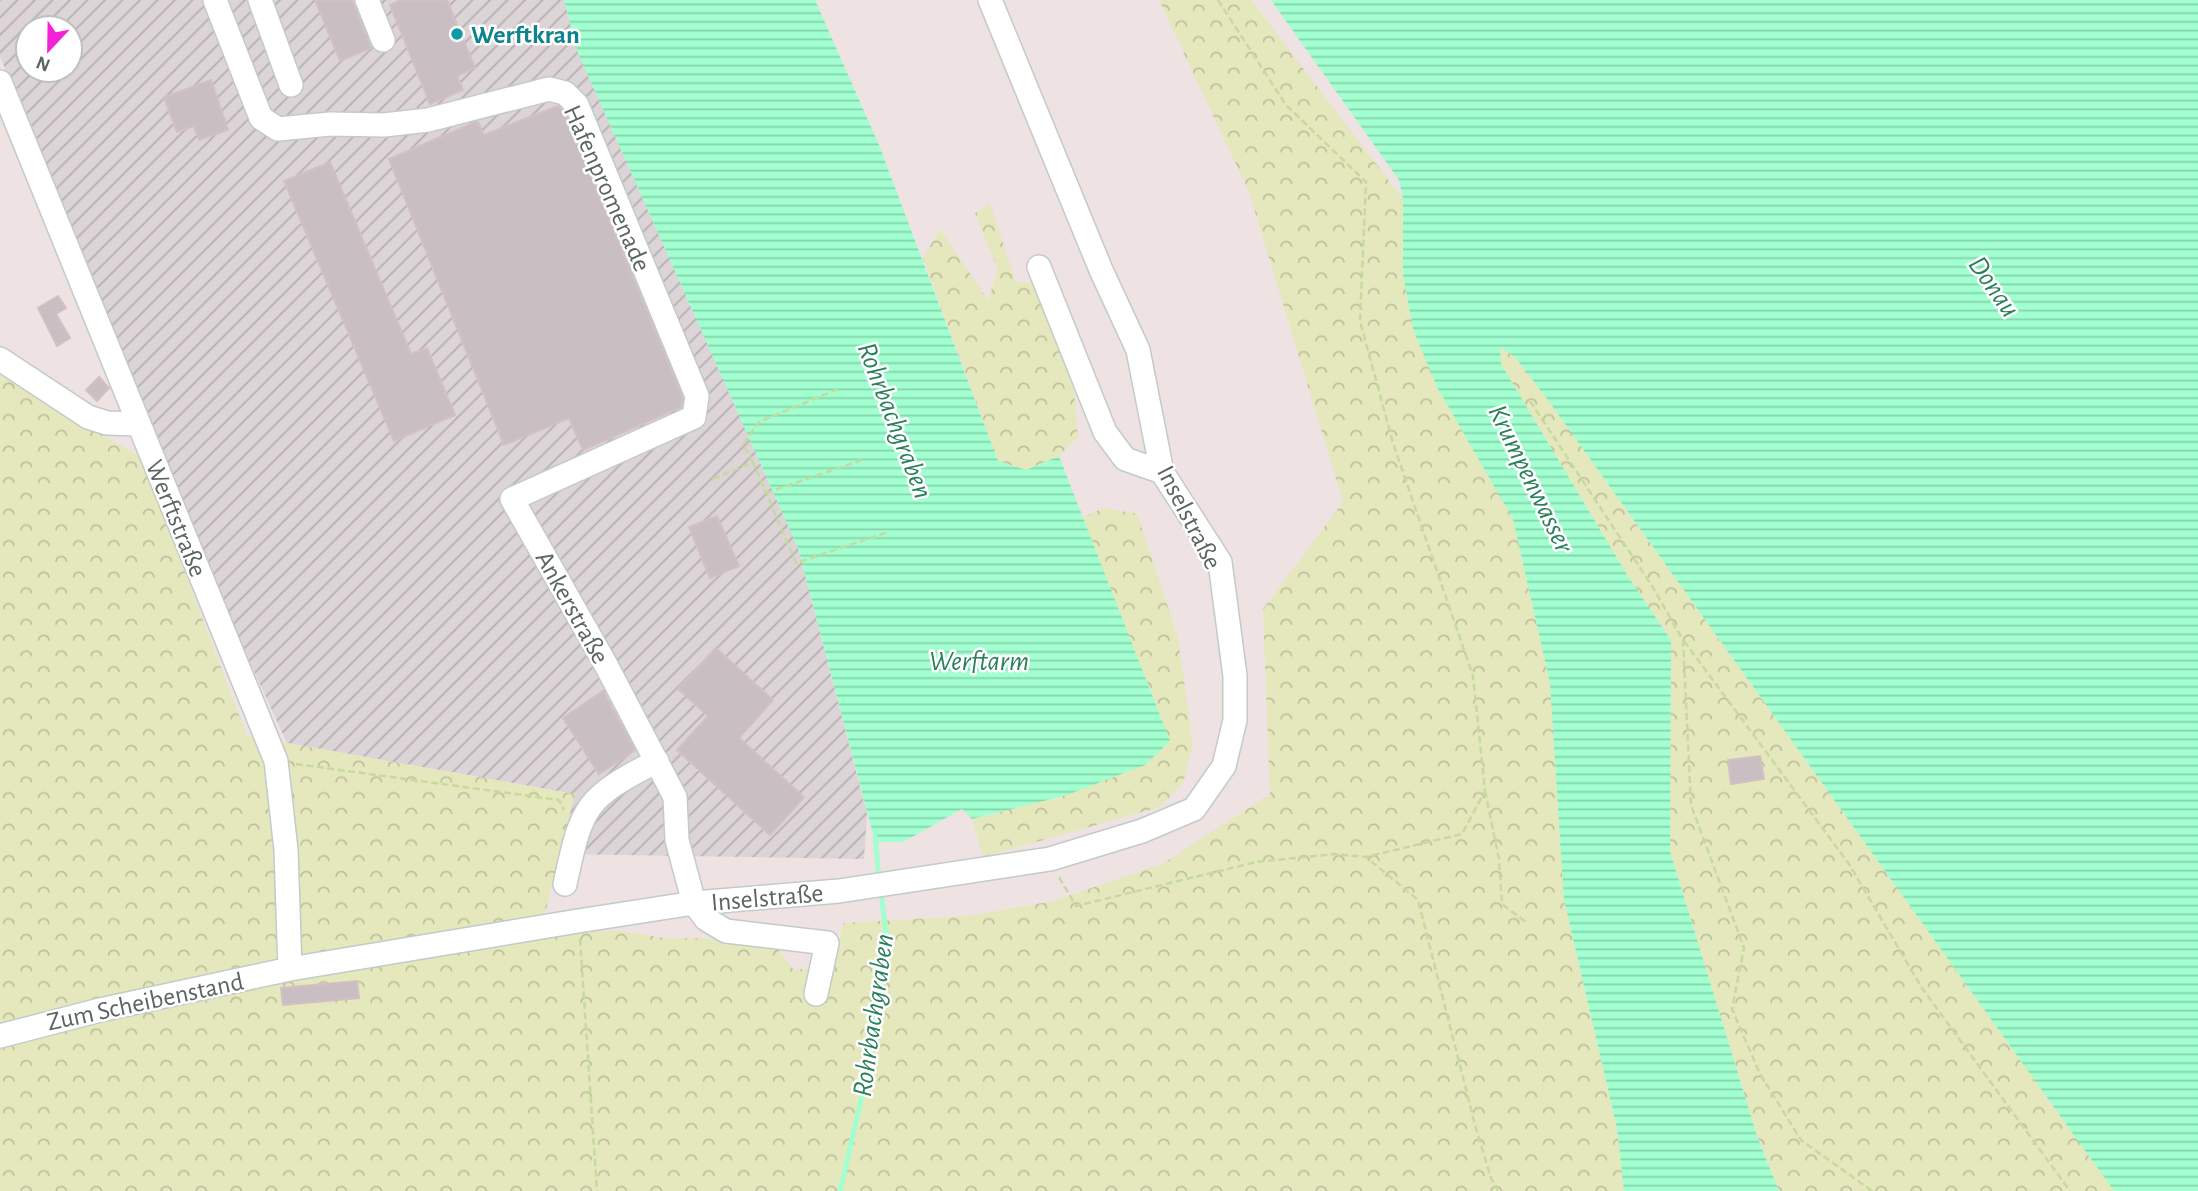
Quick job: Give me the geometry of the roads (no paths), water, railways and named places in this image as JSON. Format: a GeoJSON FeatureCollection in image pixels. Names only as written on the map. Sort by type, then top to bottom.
{"type":"FeatureCollection","features":[{"type":"Feature","properties":{"kind":"street","name":"Hafenpromenade"},"geometry":{"type":"LineString","coordinates":[[215,0],[261,118],[278,129],[330,124],[384,125],[428,120],[549,89],[565,93],[577,105],[697,396],[694,417]]}},
{"type":"Feature","properties":{"kind":"street"},"geometry":{"type":"LineString","coordinates":[[260,0],[291,85]]}},
{"type":"Feature","properties":{"kind":"street"},"geometry":{"type":"LineString","coordinates":[[367,0],[383,40]]}},
{"type":"Feature","properties":{"kind":"street","name":"Inselstraße"},"geometry":{"type":"LineString","coordinates":[[578,920],[694,904],[839,891],[1050,859],[1142,831],[1194,809],[1224,766],[1235,720],[1235,676],[1220,562],[1162,472],[1138,350],[1101,270],[990,0]]}},
{"type":"Feature","properties":{"kind":"street","name":"Werftstraße"},"geometry":{"type":"LineString","coordinates":[[0,82],[275,761],[286,850],[290,969]]}},
{"type":"Feature","properties":{"kind":"street"},"geometry":{"type":"LineString","coordinates":[[1039,267],[1105,432],[1125,459],[1162,472]]}},
{"type":"Feature","properties":{"kind":"street"},"geometry":{"type":"LineString","coordinates":[[0,359],[88,417],[107,423],[139,424]]}},
{"type":"Feature","properties":{"kind":"street","name":"Ankerstraße"},"geometry":{"type":"LineString","coordinates":[[694,417],[512,499],[675,797],[677,840],[694,904]]}},
{"type":"Feature","properties":{"kind":"street"},"geometry":{"type":"LineString","coordinates":[[565,884],[576,834],[590,803],[611,785],[657,761]]}},
{"type":"Feature","properties":{"kind":"street"},"geometry":{"type":"LineString","coordinates":[[694,904],[706,919],[726,930],[827,943],[816,994]]}},
{"type":"Feature","properties":{"kind":"street","name":"Zum Scheibenstand"},"geometry":{"type":"LineString","coordinates":[[0,1036],[100,1010],[290,969],[578,920]]}},
{"type":"Feature","properties":{"kind":"water","name":"Werftarm"},"geometry":{"type":"Polygon","coordinates":[[[564,0],[815,0],[879,145],[998,461],[1026,470],[1059,456],[1170,741],[1145,765],[1067,795],[972,819],[962,809],[903,842],[875,842],[798,548],[578,53],[564,0]]]}},
{"type":"Feature","properties":{"kind":"water"},"geometry":{"type":"Polygon","coordinates":[[[1271,0],[2198,0],[2198,1191],[2114,1191],[1550,403],[1515,357],[1500,347],[1501,364],[1629,578],[1671,640],[1670,851],[1757,1136],[1779,1191],[1624,1191],[1617,1128],[1564,900],[1550,683],[1513,519],[1437,387],[1413,329],[1403,274],[1403,199],[1399,180],[1271,0]]]}},
{"type":"Feature","properties":{"kind":"waterway","name":"Rohrbachgraben"},"geometry":{"type":"LineString","coordinates":[[875,836],[879,878]]}},
{"type":"Feature","properties":{"kind":"waterway","name":"Rohrbachgraben"},"geometry":{"type":"LineString","coordinates":[[840,1191],[865,1083],[887,943],[881,891]]}},
{"type":"Feature","properties":{"kind":"place","name":"Werftkran"},"geometry":{"type":"Point","coordinates":[457,34]}},
{"type":"Feature","properties":{"kind":"water label","name":"Donau"},"geometry":{"type":"Point","coordinates":[1995,286]}},
{"type":"Feature","properties":{"kind":"water label","name":"Krumpenwasser"},"geometry":{"type":"Point","coordinates":[1532,478]}}]}
